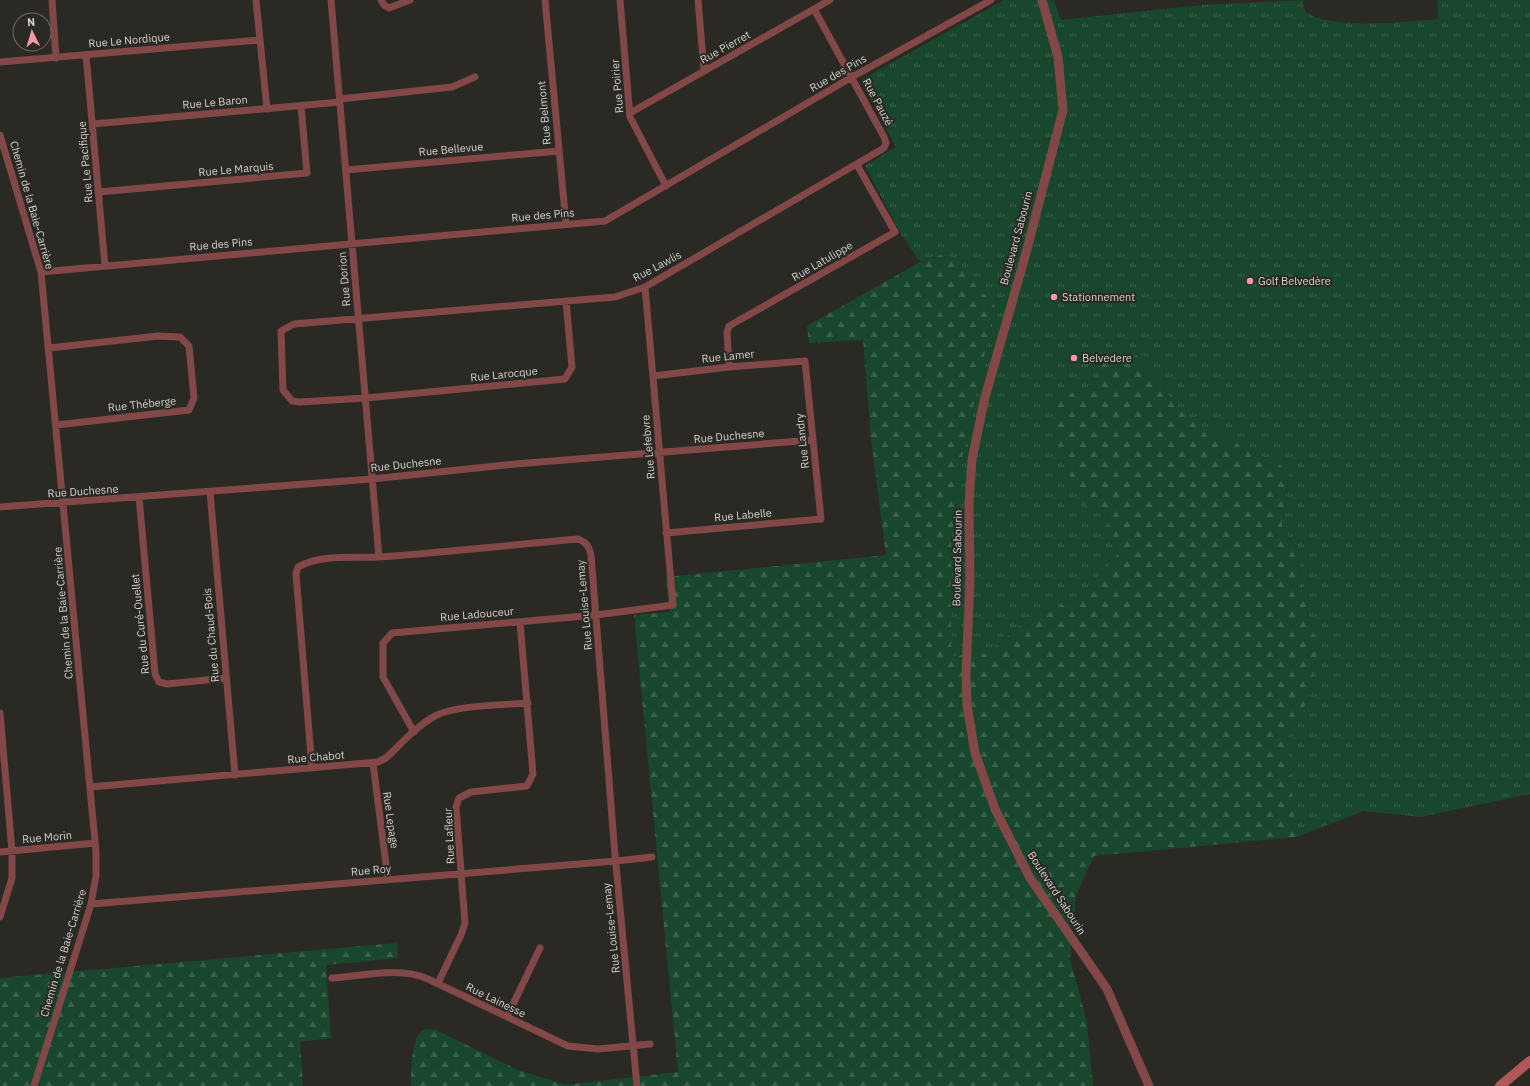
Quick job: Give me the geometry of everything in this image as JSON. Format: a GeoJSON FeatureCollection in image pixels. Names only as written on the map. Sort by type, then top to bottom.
{"type":"FeatureCollection","features":[{"type":"Feature","properties":{"kind":"main road"},"geometry":{"type":"LineString","coordinates":[[1500,1086],[1530,1061]]}},
{"type":"Feature","properties":{"kind":"street"},"geometry":{"type":"LineString","coordinates":[[52,0],[56,58]]}},
{"type":"Feature","properties":{"kind":"street"},"geometry":{"type":"LineString","coordinates":[[256,0],[267,109]]}},
{"type":"Feature","properties":{"kind":"street","name":"Rue Dorion"},"geometry":{"type":"LineString","coordinates":[[331,0],[379,556]]}},
{"type":"Feature","properties":{"kind":"street"},"geometry":{"type":"LineString","coordinates":[[381,0],[384,5],[389,8],[410,0]]}},
{"type":"Feature","properties":{"kind":"street","name":"Rue Belmont"},"geometry":{"type":"LineString","coordinates":[[545,0],[566,224]]}},
{"type":"Feature","properties":{"kind":"street","name":"Rue Poirier"},"geometry":{"type":"LineString","coordinates":[[620,0],[630,117],[666,186]]}},
{"type":"Feature","properties":{"kind":"street"},"geometry":{"type":"LineString","coordinates":[[698,0],[704,71]]}},
{"type":"Feature","properties":{"kind":"street","name":"Rue Pierret"},"geometry":{"type":"LineString","coordinates":[[630,114],[830,0]]}},
{"type":"Feature","properties":{"kind":"street","name":"Rue des Pins"},"geometry":{"type":"LineString","coordinates":[[41,272],[605,221],[852,77],[991,0]]}},
{"type":"Feature","properties":{"kind":"street","name":"Boulevard Sabourin"},"geometry":{"type":"LineString","coordinates":[[1042,0],[1058,57],[1063,110],[1026,253],[986,394],[972,460],[969,503],[970,580],[966,674],[967,705],[975,753],[995,809],[1030,878],[1107,989],[1149,1086]]}},
{"type":"Feature","properties":{"kind":"street","name":"Rue Pauzé"},"geometry":{"type":"LineString","coordinates":[[814,9],[852,77],[886,143]]}},
{"type":"Feature","properties":{"kind":"street","name":"Rue Le Nordique"},"geometry":{"type":"LineString","coordinates":[[0,62],[260,40]]}},
{"type":"Feature","properties":{"kind":"street","name":"Rue Le Pacifique"},"geometry":{"type":"LineString","coordinates":[[86,55],[105,266]]}},
{"type":"Feature","properties":{"kind":"street","name":"Rue Le Baron"},"geometry":{"type":"LineString","coordinates":[[93,124],[301,106],[452,87],[475,77]]}},
{"type":"Feature","properties":{"kind":"street","name":"Rue Le Marquis"},"geometry":{"type":"LineString","coordinates":[[99,192],[307,173],[301,106]]}},
{"type":"Feature","properties":{"kind":"street","name":"Chemin de la Baie-Carrière"},"geometry":{"type":"LineString","coordinates":[[0,135],[41,272],[95,843],[96,876],[92,904],[34,1086]]}},
{"type":"Feature","properties":{"kind":"street","name":"Rue Lawlis"},"geometry":{"type":"LineString","coordinates":[[366,398],[300,402],[292,400],[283,390],[281,332],[294,324],[616,297],[645,287],[884,148],[886,143]]}},
{"type":"Feature","properties":{"kind":"street","name":"Rue Bellevue"},"geometry":{"type":"LineString","coordinates":[[346,170],[558,151]]}},
{"type":"Feature","properties":{"kind":"street","name":"Rue Latulippe"},"geometry":{"type":"LineString","coordinates":[[729,367],[727,332],[729,326],[895,232],[857,164]]}},
{"type":"Feature","properties":{"kind":"street","name":"Rue Lefebvre"},"geometry":{"type":"LineString","coordinates":[[645,287],[673,605]]}},
{"type":"Feature","properties":{"kind":"street","name":"Rue Larocque"},"geometry":{"type":"LineString","coordinates":[[366,398],[565,379],[572,367],[566,301]]}},
{"type":"Feature","properties":{"kind":"street","name":"Rue Théberge"},"geometry":{"type":"LineString","coordinates":[[49,348],[158,336],[180,337],[189,346],[194,398],[189,410],[56,425]]}},
{"type":"Feature","properties":{"kind":"street","name":"Rue Lamer"},"geometry":{"type":"LineString","coordinates":[[653,376],[729,367],[805,361]]}},
{"type":"Feature","properties":{"kind":"street","name":"Rue Landry"},"geometry":{"type":"LineString","coordinates":[[805,361],[821,519]]}},
{"type":"Feature","properties":{"kind":"street","name":"Rue Duchesne"},"geometry":{"type":"LineString","coordinates":[[0,507],[64,504],[372,479],[515,464],[814,440]]}},
{"type":"Feature","properties":{"kind":"street","name":"Rue du Chaud-Bois"},"geometry":{"type":"LineString","coordinates":[[210,492],[235,775]]}},
{"type":"Feature","properties":{"kind":"street","name":"Rue du Curé-Ouellet"},"geometry":{"type":"LineString","coordinates":[[139,497],[155,674],[159,682],[168,684],[226,678]]}},
{"type":"Feature","properties":{"kind":"street","name":"Rue Labelle"},"geometry":{"type":"LineString","coordinates":[[666,533],[821,519]]}},
{"type":"Feature","properties":{"kind":"street","name":"Rue Louise-Lemay"},"geometry":{"type":"LineString","coordinates":[[312,768],[296,574],[298,567],[309,561],[578,539],[584,541],[590,551],[616,861],[637,1086]]}},
{"type":"Feature","properties":{"kind":"street","name":"Rue Ladouceur"},"geometry":{"type":"LineString","coordinates":[[414,732],[383,677],[383,643],[392,634],[596,615],[673,605]]}},
{"type":"Feature","properties":{"kind":"street","name":"Rue Lafleur"},"geometry":{"type":"LineString","coordinates":[[438,983],[464,927],[462,874],[456,807],[459,798],[471,792],[527,786],[533,774],[520,622]]}},
{"type":"Feature","properties":{"kind":"street","name":"Rue Chabot"},"geometry":{"type":"LineString","coordinates":[[90,787],[373,763],[386,758],[414,732],[435,716],[450,711],[528,702]]}},
{"type":"Feature","properties":{"kind":"street"},"geometry":{"type":"LineString","coordinates":[[0,713],[12,851],[12,878],[0,917]]}},
{"type":"Feature","properties":{"kind":"street","name":"Rue Lepage"},"geometry":{"type":"LineString","coordinates":[[373,763],[388,880]]}},
{"type":"Feature","properties":{"kind":"street","name":"Rue Morin"},"geometry":{"type":"LineString","coordinates":[[0,852],[95,843]]}},
{"type":"Feature","properties":{"kind":"street","name":"Rue Roy"},"geometry":{"type":"LineString","coordinates":[[92,904],[616,861],[652,856]]}},
{"type":"Feature","properties":{"kind":"street"},"geometry":{"type":"LineString","coordinates":[[507,1017],[540,948]]}},
{"type":"Feature","properties":{"kind":"street","name":"Rue Lainesse"},"geometry":{"type":"LineString","coordinates":[[332,978],[407,973],[424,977],[438,983],[573,1048],[598,1050],[650,1044]]}},
{"type":"Feature","properties":{"kind":"green space"},"geometry":{"type":"Polygon","coordinates":[[[1004,0],[1054,0],[1061,20],[1202,5],[1303,0],[1304,10],[1314,17],[1332,21],[1362,24],[1438,19],[1437,0],[1530,0],[1530,794],[1420,817],[1364,811],[1296,837],[1287,738],[1310,696],[1318,648],[1303,596],[1298,550],[1282,527],[1289,470],[1187,418],[1135,353],[1099,390],[1054,395],[1107,511],[1118,554],[1081,597],[1029,617],[989,653],[953,656],[951,642],[951,543],[961,463],[994,306],[946,253],[920,262],[901,234],[865,166],[896,147],[861,80],[1004,0]]]}},
{"type":"Feature","properties":{"kind":"green space"},"geometry":{"type":"Polygon","coordinates":[[[946,253],[995,306],[961,463],[951,543],[951,642],[953,656],[989,653],[1029,617],[1081,597],[1118,554],[1107,511],[1086,509],[1059,453],[1054,395],[1099,390],[1100,355],[1135,353],[1187,418],[1289,470],[1282,527],[1298,550],[1303,596],[1318,648],[1310,696],[1287,738],[1296,837],[1094,856],[1076,895],[1070,959],[1087,1022],[1093,1086],[411,1086],[412,1065],[416,1040],[419,1034],[426,1029],[436,1030],[516,1069],[565,1085],[678,1072],[634,615],[669,612],[666,577],[886,555],[871,438],[863,340],[809,343],[807,326],[920,262],[946,253]]]}},
{"type":"Feature","properties":{"kind":"green space"},"geometry":{"type":"Polygon","coordinates":[[[397,943],[398,958],[326,965],[331,1038],[300,1042],[303,1086],[0,1086],[0,978],[397,943]]]}},
{"type":"Feature","properties":{"kind":"place","name":"Golf Belvedère"},"geometry":{"type":"Point","coordinates":[1250,281]}},
{"type":"Feature","properties":{"kind":"place","name":"Stationnement"},"geometry":{"type":"Point","coordinates":[1054,297]}},
{"type":"Feature","properties":{"kind":"place","name":"Belvedere"},"geometry":{"type":"Point","coordinates":[1074,358]}}]}
